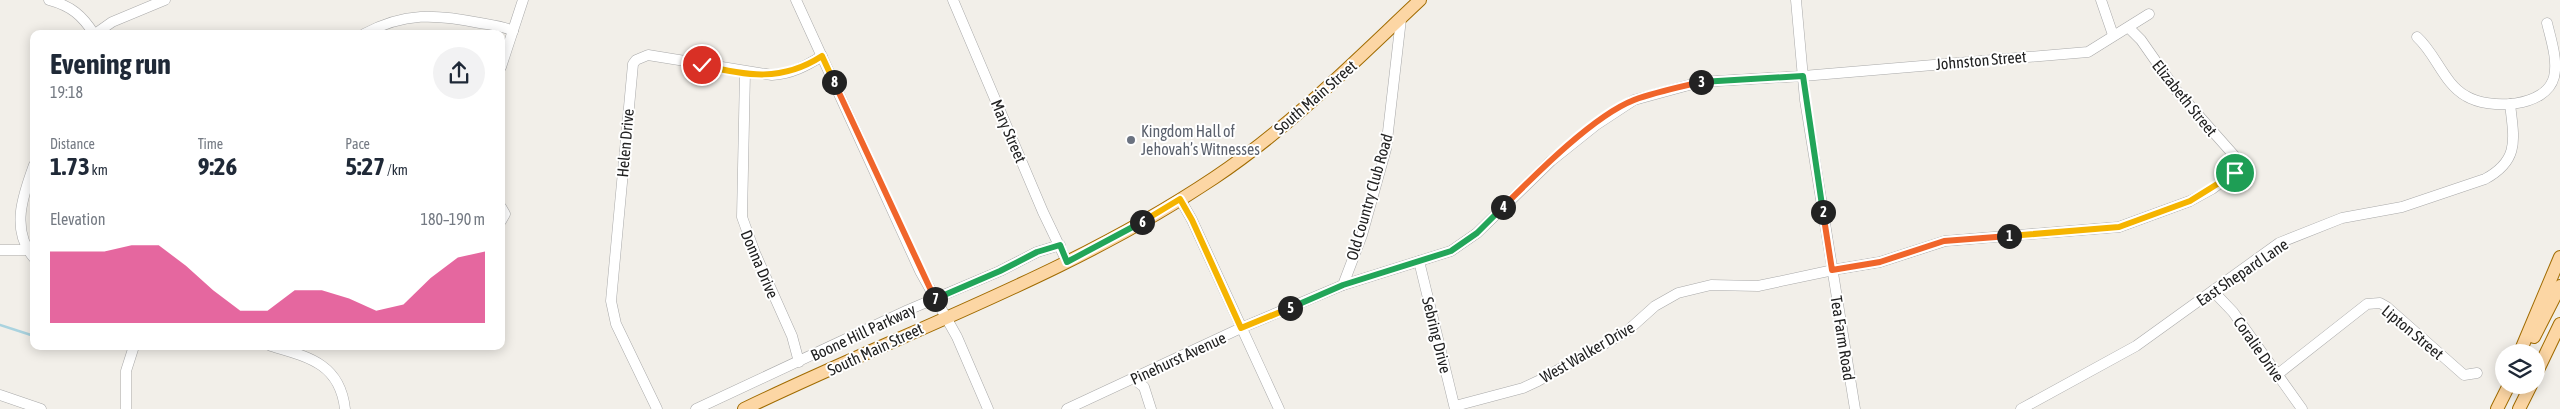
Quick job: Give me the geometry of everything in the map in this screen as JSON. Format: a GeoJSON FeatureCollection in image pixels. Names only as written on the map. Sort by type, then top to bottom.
{"type":"FeatureCollection","features":[{"type":"Feature","properties":{"kind":"main road","name":"South Main Street"},"geometry":{"type":"LineString","coordinates":[[744,409],[1067,262],[1180,199],[1214,178],[1268,139],[1350,68],[1420,0]]}},
{"type":"Feature","properties":{"kind":"main road"},"geometry":{"type":"LineString","coordinates":[[2523,344],[2560,257]]}},
{"type":"Feature","properties":{"kind":"main road"},"geometry":{"type":"LineString","coordinates":[[2530,344],[2560,286]]}},
{"type":"Feature","properties":{"kind":"main road"},"geometry":{"type":"LineString","coordinates":[[2545,357],[2560,324]]}},
{"type":"Feature","properties":{"kind":"main road"},"geometry":{"type":"LineString","coordinates":[[2545,357],[2560,332]]}},
{"type":"Feature","properties":{"kind":"main road"},"geometry":{"type":"LineString","coordinates":[[2497,409],[2504,394]]}},
{"type":"Feature","properties":{"kind":"main road"},"geometry":{"type":"LineString","coordinates":[[2519,409],[2526,394]]}},
{"type":"Feature","properties":{"kind":"street"},"geometry":{"type":"LineString","coordinates":[[49,0],[77,11],[87,21],[92,30]]}},
{"type":"Feature","properties":{"kind":"street"},"geometry":{"type":"LineString","coordinates":[[100,30],[112,22],[165,0]]}},
{"type":"Feature","properties":{"kind":"street"},"geometry":{"type":"LineString","coordinates":[[505,55],[523,0]]}},
{"type":"Feature","properties":{"kind":"street"},"geometry":{"type":"LineString","coordinates":[[796,0],[934,299],[957,338],[988,409]]}},
{"type":"Feature","properties":{"kind":"street","name":"Mary Street"},"geometry":{"type":"LineString","coordinates":[[953,0],[1043,212],[1067,262]]}},
{"type":"Feature","properties":{"kind":"street","name":"Tea Farm Road"},"geometry":{"type":"LineString","coordinates":[[1796,0],[1803,76],[1855,409]]}},
{"type":"Feature","properties":{"kind":"street"},"geometry":{"type":"LineString","coordinates":[[2101,0],[2113,35]]}},
{"type":"Feature","properties":{"kind":"street","name":"Johnston Street"},"geometry":{"type":"LineString","coordinates":[[1418,261],[1451,251],[1469,240],[1551,161],[1596,125],[1634,100],[1700,82],[1803,76],[2088,52],[2149,14]]}},
{"type":"Feature","properties":{"kind":"street"},"geometry":{"type":"LineString","coordinates":[[372,30],[386,23],[422,15],[504,27],[513,31]]}},
{"type":"Feature","properties":{"kind":"street","name":"Old Country Club Road"},"geometry":{"type":"LineString","coordinates":[[1343,285],[1362,235],[1386,149],[1401,19]]}},
{"type":"Feature","properties":{"kind":"street"},"geometry":{"type":"LineString","coordinates":[[2417,37],[2465,96],[2480,102],[2510,104],[2538,96],[2552,82],[2554,61],[2547,24]]}},
{"type":"Feature","properties":{"kind":"street","name":"Elizabeth Street"},"geometry":{"type":"LineString","coordinates":[[2128,28],[2141,40],[2176,90],[2236,156],[2239,170]]}},
{"type":"Feature","properties":{"kind":"street","name":"Helen Drive"},"geometry":{"type":"LineString","coordinates":[[657,409],[616,324],[611,301],[633,64],[636,60],[648,55],[772,75],[789,73],[807,66],[822,56]]}},
{"type":"Feature","properties":{"kind":"street","name":"Donna Drive"},"geometry":{"type":"LineString","coordinates":[[745,72],[742,217],[755,253],[792,336],[799,362]]}},
{"type":"Feature","properties":{"kind":"street","name":"East Shepard Lane"},"geometry":{"type":"LineString","coordinates":[[2021,409],[2136,346],[2279,243],[2332,221],[2402,207],[2480,181],[2497,172],[2505,166],[2512,147],[2510,104]]}},
{"type":"Feature","properties":{"kind":"street","name":"West Walker Drive"},"geometry":{"type":"LineString","coordinates":[[1455,408],[1523,388],[1538,381],[1626,332],[1655,306],[1678,293],[1711,285],[1758,286],[1880,262],[1944,241],[2119,227],[2190,201],[2212,189],[2239,170]]}},
{"type":"Feature","properties":{"kind":"street"},"geometry":{"type":"LineString","coordinates":[[30,180],[20,217],[22,237],[30,254]]}},
{"type":"Feature","properties":{"kind":"street"},"geometry":{"type":"LineString","coordinates":[[1180,199],[1192,220],[1279,409]]}},
{"type":"Feature","properties":{"kind":"street","name":"Boone Hill Parkway"},"geometry":{"type":"LineString","coordinates":[[696,409],[934,299],[1000,271],[1037,252],[1060,245]]}},
{"type":"Feature","properties":{"kind":"street"},"geometry":{"type":"LineString","coordinates":[[0,250],[30,254]]}},
{"type":"Feature","properties":{"kind":"street","name":"Pinehurst Avenue"},"geometry":{"type":"LineString","coordinates":[[1067,409],[1241,328],[1343,285],[1418,261]]}},
{"type":"Feature","properties":{"kind":"street","name":"Sebring Drive"},"geometry":{"type":"LineString","coordinates":[[1418,261],[1455,408]]}},
{"type":"Feature","properties":{"kind":"street","name":"Coralie Drive"},"geometry":{"type":"LineString","coordinates":[[2214,290],[2233,312],[2302,409]]}},
{"type":"Feature","properties":{"kind":"street","name":"Lipton Street"},"geometry":{"type":"LineString","coordinates":[[2278,374],[2367,304],[2380,303],[2387,307],[2464,375],[2477,373]]}},
{"type":"Feature","properties":{"kind":"street"},"geometry":{"type":"LineString","coordinates":[[126,409],[126,371],[133,350]]}},
{"type":"Feature","properties":{"kind":"street"},"geometry":{"type":"LineString","coordinates":[[283,350],[308,358],[333,374],[342,390],[345,409]]}},
{"type":"Feature","properties":{"kind":"street"},"geometry":{"type":"LineString","coordinates":[[1134,379],[1144,387],[1151,409]]}},
{"type":"Feature","properties":{"kind":"street"},"geometry":{"type":"LineString","coordinates":[[0,395],[42,409]]}},
{"type":"Feature","properties":{"kind":"waterway"},"geometry":{"type":"LineString","coordinates":[[0,325],[30,335]]}},
{"type":"Feature","properties":{"kind":"place","name":"Kingdom Hall of Jehovah’s Witnesses"},"geometry":{"type":"Point","coordinates":[1131,140]}},
{"type":"Feature","properties":{"kind":"route"},"geometry":{"type":"LineString","coordinates":[[702,65],[772,75],[789,73],[807,66],[822,56],[849,113],[878,182],[934,299],[1000,271],[1037,252],[1060,245],[1067,262],[1139,224],[1180,199],[1192,220],[1241,328],[1343,285],[1451,251],[1477,233],[1551,161],[1614,112],[1634,100],[1700,82],[1803,76],[1805,100],[1832,270],[1880,262],[1930,244],[1944,241],[2076,232],[2119,227],[2180,206],[2227,180],[2235,173]]}}]}
